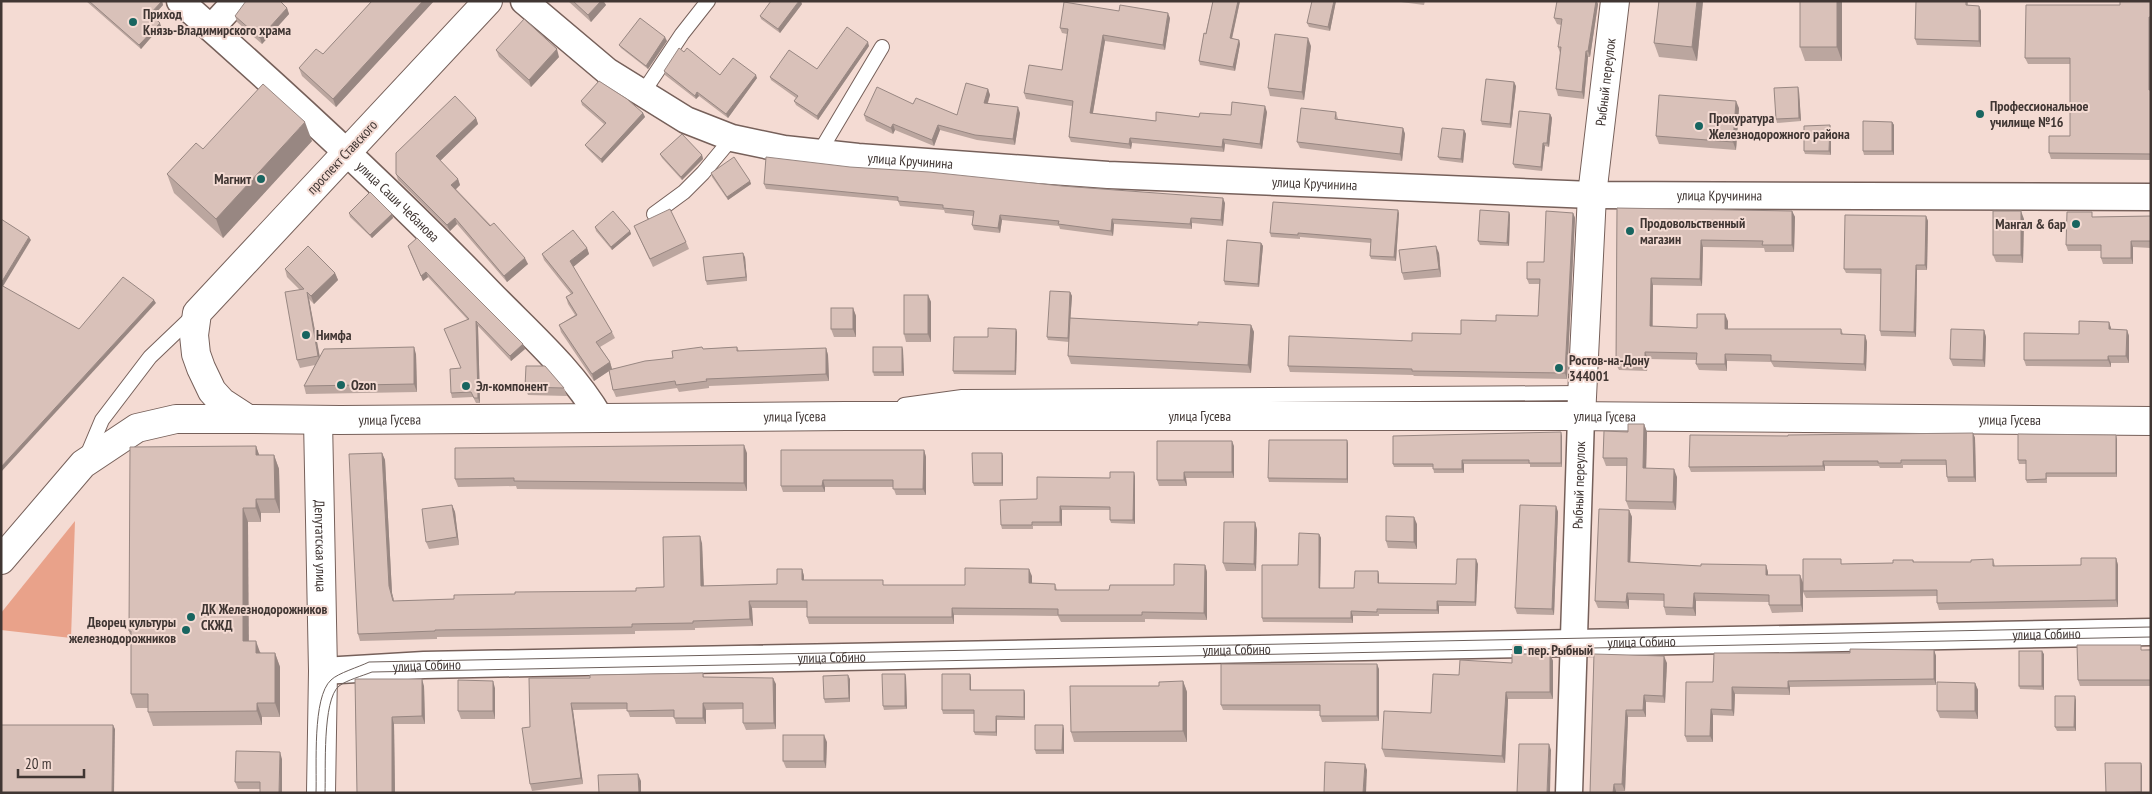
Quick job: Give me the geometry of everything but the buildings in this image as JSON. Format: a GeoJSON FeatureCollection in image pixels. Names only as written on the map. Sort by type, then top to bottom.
{"type":"FeatureCollection","features":[{"type":"Feature","properties":{"kind":"street","name":"улица Саши Чебанова"},"geometry":{"type":"LineString","coordinates":[[180,1],[347,151],[474,277],[579,385],[600,418]]}},
{"type":"Feature","properties":{"kind":"street"},"geometry":{"type":"LineString","coordinates":[[211,28],[236,1]]}},
{"type":"Feature","properties":{"kind":"street","name":"проспект Ставского"},"geometry":{"type":"LineString","coordinates":[[197,313],[488,1]]}},
{"type":"Feature","properties":{"kind":"street","name":"улица Кручинина"},"geometry":{"type":"LineString","coordinates":[[524,1],[607,71],[686,120],[732,138],[784,149],[1108,175],[1592,195],[2151,198]]}},
{"type":"Feature","properties":{"kind":"street","name":"Рыбный переулок"},"geometry":{"type":"LineString","coordinates":[[1569,793],[1582,405],[1592,195],[1615,1]]}},
{"type":"Feature","properties":{"kind":"street"},"geometry":{"type":"LineString","coordinates":[[197,313],[194,335],[201,368],[212,390],[222,402],[248,419]]}},
{"type":"Feature","properties":{"kind":"street","name":"улица Гусева"},"geometry":{"type":"LineString","coordinates":[[1,560],[83,464],[137,428],[176,419],[318,420],[846,416],[1582,405],[2151,421]]}},
{"type":"Feature","properties":{"kind":"street","name":"Депутатская улица"},"geometry":{"type":"LineString","coordinates":[[318,420],[323,670],[321,793]]}},
{"type":"Feature","properties":{"kind":"street","name":"улица Собино"},"geometry":{"type":"LineString","coordinates":[[323,670],[434,665],[2151,632]]}},
{"type":"Feature","properties":{"kind":"lane"},"geometry":{"type":"LineString","coordinates":[[642,94],[682,34],[708,1]]}},
{"type":"Feature","properties":{"kind":"lane"},"geometry":{"type":"LineString","coordinates":[[818,153],[882,47]]}},
{"type":"Feature","properties":{"kind":"lane"},"geometry":{"type":"LineString","coordinates":[[654,214],[684,192],[703,173],[732,138]]}},
{"type":"Feature","properties":{"kind":"lane"},"geometry":{"type":"LineString","coordinates":[[83,464],[102,420],[150,357],[197,313]]}},
{"type":"Feature","properties":{"kind":"shaded area"},"geometry":{"type":"Polygon","coordinates":[[[75,521],[71,638],[1,630],[1,613],[75,521]]]}},
{"type":"Feature","properties":{"kind":"tram line"},"geometry":{"type":"LineString","coordinates":[[316,793],[318,716],[325,689],[334,677],[369,662],[2151,627]]}},
{"type":"Feature","properties":{"kind":"tram line"},"geometry":{"type":"LineString","coordinates":[[325,793],[327,720],[334,694],[342,684],[372,672],[2151,637]]}},
{"type":"Feature","properties":{"kind":"place","name":"Приход Князь-Владимирского храма"},"geometry":{"type":"Point","coordinates":[133,22]}},
{"type":"Feature","properties":{"kind":"place","name":"Профессиональное училище №16"},"geometry":{"type":"Point","coordinates":[1980,114]}},
{"type":"Feature","properties":{"kind":"place","name":"Прокуратура Железнодорожного района"},"geometry":{"type":"Point","coordinates":[1699,126]}},
{"type":"Feature","properties":{"kind":"place","name":"Магнит"},"geometry":{"type":"Point","coordinates":[261,179]}},
{"type":"Feature","properties":{"kind":"place","name":"Мангал & бар"},"geometry":{"type":"Point","coordinates":[2076,224]}},
{"type":"Feature","properties":{"kind":"place","name":"Продовольственный магазин"},"geometry":{"type":"Point","coordinates":[1630,231]}},
{"type":"Feature","properties":{"kind":"place","name":"Нимфа"},"geometry":{"type":"Point","coordinates":[306,335]}},
{"type":"Feature","properties":{"kind":"place","name":"Ростов-на-Дону 344001"},"geometry":{"type":"Point","coordinates":[1559,368]}},
{"type":"Feature","properties":{"kind":"place","name":"Ozon"},"geometry":{"type":"Point","coordinates":[341,385]}},
{"type":"Feature","properties":{"kind":"place","name":"Эл-компонент"},"geometry":{"type":"Point","coordinates":[466,386]}},
{"type":"Feature","properties":{"kind":"place","name":"ДК Железнодорожников СКЖД"},"geometry":{"type":"Point","coordinates":[191,617]}},
{"type":"Feature","properties":{"kind":"place","name":"Дворец культуры железнодорожников"},"geometry":{"type":"Point","coordinates":[186,630]}},
{"type":"Feature","properties":{"kind":"place","name":"пер. Рыбный"},"geometry":{"type":"Point","coordinates":[1518,650]}}]}
